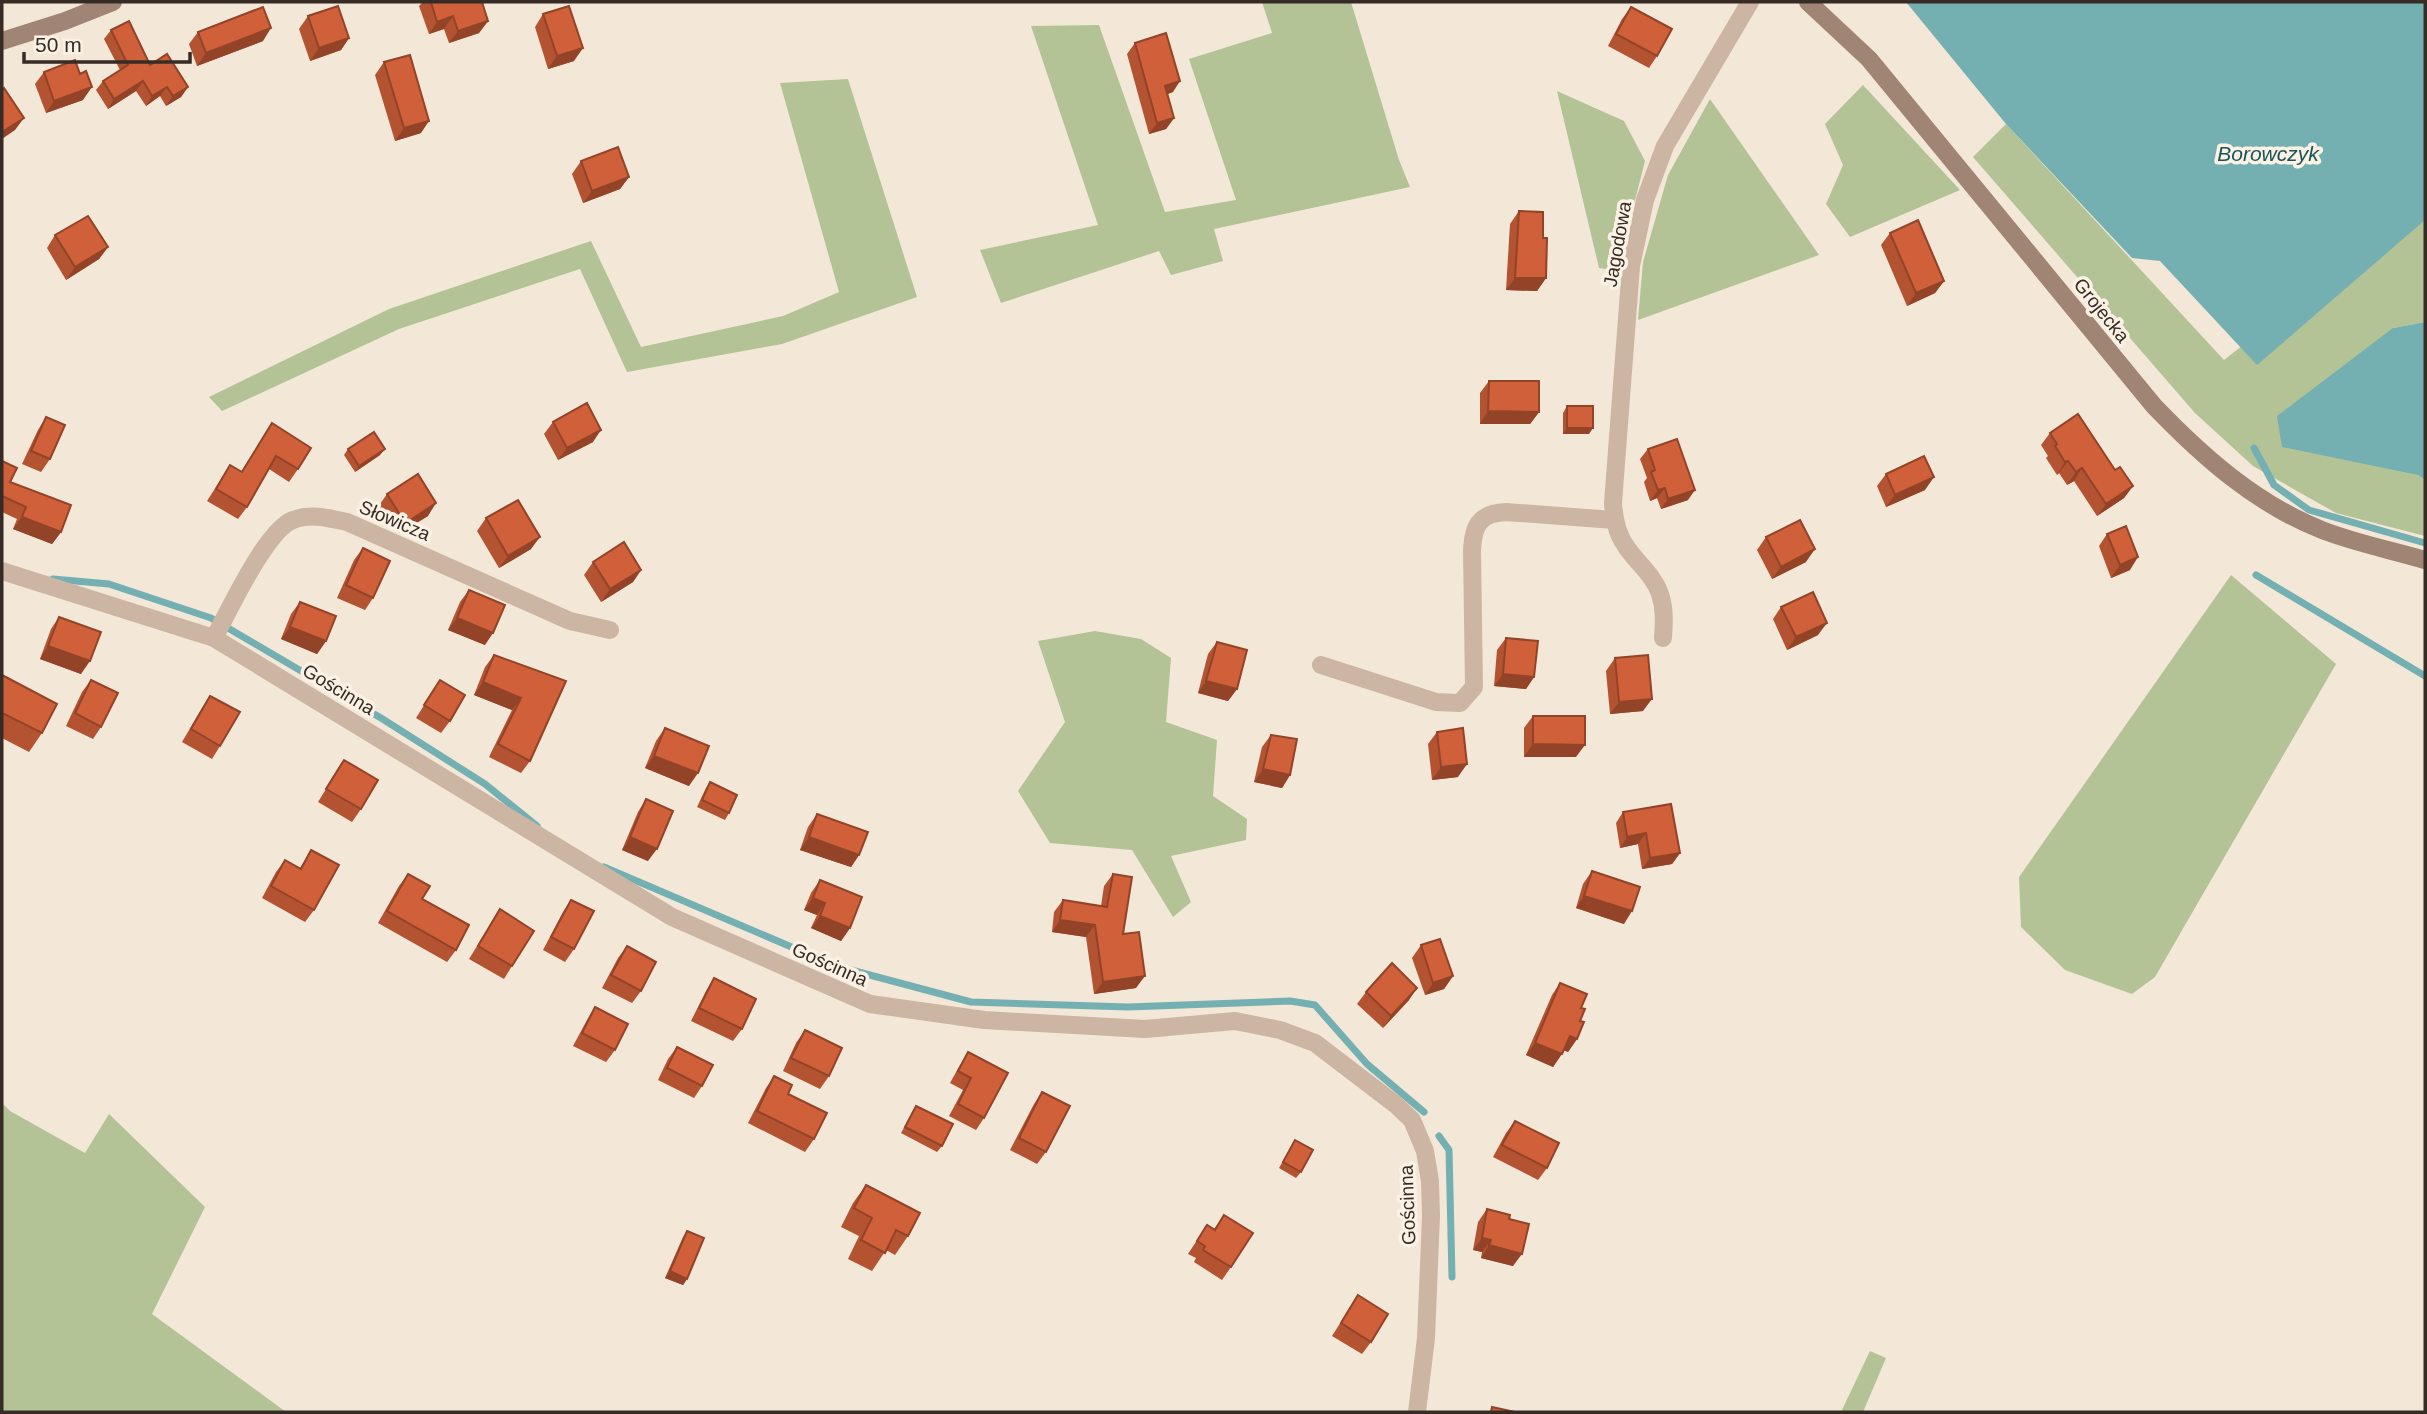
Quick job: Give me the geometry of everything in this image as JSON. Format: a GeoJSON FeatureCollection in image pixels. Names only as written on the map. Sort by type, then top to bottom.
{"type":"FeatureCollection","features":[{"type":"Feature","properties":{"kind":"street"},"geometry":{"type":"LineString","coordinates":[[2,41],[113,2]]}},
{"type":"Feature","properties":{"kind":"street","name":"Jagodowa"},"geometry":{"type":"LineString","coordinates":[[1663,638],[1664,614],[1659,591],[1649,573],[1625,546],[1614,520],[1612,482],[1631,266],[1645,200],[1665,146],[1750,2]]}},
{"type":"Feature","properties":{"kind":"street","name":"Grojecka"},"geometry":{"type":"LineString","coordinates":[[1808,2],[1869,59],[2154,406],[2206,457],[2247,489],[2297,519],[2348,539],[2425,561]]}},
{"type":"Feature","properties":{"kind":"street"},"geometry":{"type":"LineString","coordinates":[[1321,665],[1436,702],[1460,703],[1474,687],[1472,544],[1479,523],[1495,512],[1614,520]]}},
{"type":"Feature","properties":{"kind":"street","name":"Słowicza"},"geometry":{"type":"LineString","coordinates":[[214,638],[265,545],[291,520],[317,516],[347,522],[569,621],[610,630]]}},
{"type":"Feature","properties":{"kind":"street","name":"Gościnna"},"geometry":{"type":"LineString","coordinates":[[2,571],[214,638],[673,916],[870,1004],[984,1020],[1145,1030],[1235,1021],[1280,1030],[1315,1043],[1412,1120],[1425,1151],[1430,1181],[1431,1216],[1426,1338],[1418,1412]]}},
{"type":"Feature","properties":{"kind":"green space"},"geometry":{"type":"Polygon","coordinates":[[[1262,2],[1351,2],[1399,160],[1410,187],[1214,229],[1223,261],[1171,275],[1159,251],[1001,303],[980,250],[1098,225],[1031,26],[1099,25],[1165,212],[1236,200],[1189,59],[1272,33],[1262,2]]]}},
{"type":"Feature","properties":{"kind":"green space"},"geometry":{"type":"Polygon","coordinates":[[[848,79],[917,297],[782,344],[627,372],[580,269],[399,329],[222,411],[209,397],[389,309],[591,241],[641,347],[783,316],[839,292],[780,83],[848,79]]]}},
{"type":"Feature","properties":{"kind":"green space"},"geometry":{"type":"Polygon","coordinates":[[[1863,85],[1960,190],[1850,237],[1826,204],[1843,165],[1825,124],[1863,85]]]}},
{"type":"Feature","properties":{"kind":"green space"},"geometry":{"type":"Polygon","coordinates":[[[1557,91],[1624,121],[1645,161],[1617,271],[1599,268],[1557,91]]]}},
{"type":"Feature","properties":{"kind":"green space"},"geometry":{"type":"Polygon","coordinates":[[[1710,99],[1819,255],[1638,320],[1643,262],[1668,175],[1710,99]]]}},
{"type":"Feature","properties":{"kind":"green space"},"geometry":{"type":"Polygon","coordinates":[[[2006,124],[2224,360],[2425,202],[2425,322],[2393,328],[2418,475],[2425,480],[2425,536],[2336,513],[2253,466],[2195,413],[1973,157],[2006,124]]]}},
{"type":"Feature","properties":{"kind":"green space"},"geometry":{"type":"Polygon","coordinates":[[[2231,575],[2336,664],[2155,977],[2132,994],[2065,970],[2021,927],[2019,877],[2231,575]]]}},
{"type":"Feature","properties":{"kind":"green space"},"geometry":{"type":"Polygon","coordinates":[[[1095,631],[1141,639],[1171,658],[1166,722],[1217,740],[1213,796],[1247,819],[1246,840],[1171,856],[1191,902],[1173,917],[1132,850],[1050,843],[1018,791],[1065,722],[1038,641],[1095,631]]]}},
{"type":"Feature","properties":{"kind":"green space"},"geometry":{"type":"Polygon","coordinates":[[[2,1103],[10,1111],[85,1153],[109,1114],[205,1207],[152,1314],[286,1412],[2,1412],[2,1103]]]}},
{"type":"Feature","properties":{"kind":"green space"},"geometry":{"type":"Polygon","coordinates":[[[1870,1351],[1886,1358],[1863,1412],[1841,1412],[1870,1351]]]}},
{"type":"Feature","properties":{"kind":"water","name":"Borowczyk"},"geometry":{"type":"Polygon","coordinates":[[[1906,2],[2425,2],[2425,220],[2257,365],[2160,261],[2132,258],[2006,124],[1906,2]]]}},
{"type":"Feature","properties":{"kind":"water"},"geometry":{"type":"Polygon","coordinates":[[[2425,322],[2425,480],[2418,475],[2282,447],[2277,416],[2393,328],[2425,322]]]}},
{"type":"Feature","properties":{"kind":"building"},"geometry":{"type":"Polygon","coordinates":[[[431,2],[482,2],[488,21],[458,31],[453,16],[437,22],[431,2]]]}},
{"type":"Feature","properties":{"kind":"building"},"geometry":{"type":"Polygon","coordinates":[[[338,6],[349,38],[319,48],[308,16],[338,6]]]}},
{"type":"Feature","properties":{"kind":"building"},"geometry":{"type":"Polygon","coordinates":[[[569,6],[583,48],[557,56],[543,14],[569,6]]]}},
{"type":"Feature","properties":{"kind":"building"},"geometry":{"type":"Polygon","coordinates":[[[263,7],[271,28],[206,53],[198,32],[263,7]]]}},
{"type":"Feature","properties":{"kind":"building"},"geometry":{"type":"Polygon","coordinates":[[[1631,7],[1672,29],[1657,56],[1616,34],[1631,7]]]}},
{"type":"Feature","properties":{"kind":"building"},"geometry":{"type":"Polygon","coordinates":[[[129,21],[150,65],[167,54],[188,87],[173,96],[167,87],[152,96],[143,81],[114,99],[103,81],[128,65],[111,30],[129,21]]]}},
{"type":"Feature","properties":{"kind":"building"},"geometry":{"type":"Polygon","coordinates":[[[1166,33],[1180,81],[1165,86],[1174,118],[1157,123],[1135,43],[1166,33]]]}},
{"type":"Feature","properties":{"kind":"building"},"geometry":{"type":"Polygon","coordinates":[[[410,55],[429,121],[404,128],[384,62],[410,55]]]}},
{"type":"Feature","properties":{"kind":"building"},"geometry":{"type":"Polygon","coordinates":[[[75,60],[80,74],[86,71],[92,87],[54,101],[44,72],[75,60]]]}},
{"type":"Feature","properties":{"kind":"building"},"geometry":{"type":"Polygon","coordinates":[[[4,88],[24,118],[2,132],[2,90],[4,88]]]}},
{"type":"Feature","properties":{"kind":"building"},"geometry":{"type":"Polygon","coordinates":[[[618,147],[629,177],[592,191],[581,161],[618,147]]]}},
{"type":"Feature","properties":{"kind":"building"},"geometry":{"type":"Polygon","coordinates":[[[1519,211],[1543,212],[1543,238],[1547,238],[1546,278],[1515,278],[1519,211]]]}},
{"type":"Feature","properties":{"kind":"building"},"geometry":{"type":"Polygon","coordinates":[[[88,216],[108,247],[75,267],[55,235],[88,216]]]}},
{"type":"Feature","properties":{"kind":"building"},"geometry":{"type":"Polygon","coordinates":[[[1918,220],[1944,281],[1916,293],[1890,233],[1918,220]]]}},
{"type":"Feature","properties":{"kind":"building"},"geometry":{"type":"Polygon","coordinates":[[[1489,381],[1539,381],[1539,412],[1488,411],[1489,381]]]}},
{"type":"Feature","properties":{"kind":"building"},"geometry":{"type":"Polygon","coordinates":[[[587,403],[601,430],[567,448],[553,422],[587,403]]]}},
{"type":"Feature","properties":{"kind":"building"},"geometry":{"type":"Polygon","coordinates":[[[1567,406],[1593,406],[1593,428],[1567,428],[1567,406]]]}},
{"type":"Feature","properties":{"kind":"building"},"geometry":{"type":"Polygon","coordinates":[[[2078,414],[2115,470],[2120,467],[2133,486],[2106,504],[2082,468],[2076,472],[2068,461],[2065,462],[2050,433],[2078,414]]]}},
{"type":"Feature","properties":{"kind":"building"},"geometry":{"type":"Polygon","coordinates":[[[46,417],[65,425],[50,459],[31,451],[46,417]]]}},
{"type":"Feature","properties":{"kind":"building"},"geometry":{"type":"Polygon","coordinates":[[[272,423],[311,448],[298,469],[276,456],[247,507],[216,489],[230,465],[242,472],[272,423]]]}},
{"type":"Feature","properties":{"kind":"building"},"geometry":{"type":"Polygon","coordinates":[[[374,432],[385,449],[359,466],[348,449],[374,432]]]}},
{"type":"Feature","properties":{"kind":"building"},"geometry":{"type":"Polygon","coordinates":[[[1677,439],[1695,490],[1668,499],[1665,488],[1658,490],[1651,472],[1655,470],[1648,449],[1677,439]]]}},
{"type":"Feature","properties":{"kind":"building"},"geometry":{"type":"Polygon","coordinates":[[[1924,456],[1934,477],[1895,495],[1886,474],[1924,456]]]}},
{"type":"Feature","properties":{"kind":"building"},"geometry":{"type":"Polygon","coordinates":[[[2,461],[17,468],[10,482],[71,505],[61,532],[22,517],[26,507],[2,496],[2,461]]]}},
{"type":"Feature","properties":{"kind":"building"},"geometry":{"type":"Polygon","coordinates":[[[418,474],[436,503],[409,521],[402,518],[387,494],[418,474]]]}},
{"type":"Feature","properties":{"kind":"building"},"geometry":{"type":"Polygon","coordinates":[[[518,500],[540,537],[508,556],[486,518],[518,500]]]}},
{"type":"Feature","properties":{"kind":"building"},"geometry":{"type":"Polygon","coordinates":[[[1800,520],[1815,549],[1781,567],[1766,537],[1800,520]]]}},
{"type":"Feature","properties":{"kind":"building"},"geometry":{"type":"Polygon","coordinates":[[[2126,526],[2138,557],[2120,565],[2107,534],[2126,526]]]}},
{"type":"Feature","properties":{"kind":"building"},"geometry":{"type":"Polygon","coordinates":[[[624,542],[641,570],[610,589],[593,562],[624,542]]]}},
{"type":"Feature","properties":{"kind":"building"},"geometry":{"type":"Polygon","coordinates":[[[363,548],[390,561],[373,598],[346,585],[363,548]]]}},
{"type":"Feature","properties":{"kind":"building"},"geometry":{"type":"Polygon","coordinates":[[[469,590],[505,605],[493,633],[457,618],[469,590]]]}},
{"type":"Feature","properties":{"kind":"building"},"geometry":{"type":"Polygon","coordinates":[[[1813,592],[1827,623],[1796,637],[1781,607],[1813,592]]]}},
{"type":"Feature","properties":{"kind":"building"},"geometry":{"type":"Polygon","coordinates":[[[300,602],[336,616],[326,641],[290,627],[300,602]]]}},
{"type":"Feature","properties":{"kind":"building"},"geometry":{"type":"Polygon","coordinates":[[[59,617],[101,632],[90,661],[48,646],[59,617]]]}},
{"type":"Feature","properties":{"kind":"building"},"geometry":{"type":"Polygon","coordinates":[[[1506,638],[1538,641],[1534,677],[1503,674],[1506,638]]]}},
{"type":"Feature","properties":{"kind":"building"},"geometry":{"type":"Polygon","coordinates":[[[1217,642],[1247,650],[1237,689],[1206,681],[1217,642]]]}},
{"type":"Feature","properties":{"kind":"building"},"geometry":{"type":"Polygon","coordinates":[[[494,655],[566,681],[530,761],[498,744],[521,698],[483,682],[494,655]]]}},
{"type":"Feature","properties":{"kind":"building"},"geometry":{"type":"Polygon","coordinates":[[[1648,655],[1652,699],[1619,702],[1615,658],[1648,655]]]}},
{"type":"Feature","properties":{"kind":"building"},"geometry":{"type":"Polygon","coordinates":[[[2,675],[57,704],[42,733],[2,713],[2,675]]]}},
{"type":"Feature","properties":{"kind":"building"},"geometry":{"type":"Polygon","coordinates":[[[91,680],[118,693],[101,727],[75,713],[91,680]]]}},
{"type":"Feature","properties":{"kind":"building"},"geometry":{"type":"Polygon","coordinates":[[[440,680],[465,695],[450,721],[424,705],[440,680]]]}},
{"type":"Feature","properties":{"kind":"building"},"geometry":{"type":"Polygon","coordinates":[[[210,696],[240,712],[220,746],[191,729],[210,696]]]}},
{"type":"Feature","properties":{"kind":"building"},"geometry":{"type":"Polygon","coordinates":[[[1533,716],[1585,716],[1585,745],[1533,744],[1533,716]]]}},
{"type":"Feature","properties":{"kind":"building"},"geometry":{"type":"Polygon","coordinates":[[[665,728],[709,746],[698,773],[654,756],[665,728]]]}},
{"type":"Feature","properties":{"kind":"building"},"geometry":{"type":"Polygon","coordinates":[[[1463,728],[1467,764],[1441,767],[1437,732],[1463,728]]]}},
{"type":"Feature","properties":{"kind":"building"},"geometry":{"type":"Polygon","coordinates":[[[1271,735],[1297,739],[1290,775],[1263,769],[1271,735]]]}},
{"type":"Feature","properties":{"kind":"building"},"geometry":{"type":"Polygon","coordinates":[[[344,760],[378,780],[361,809],[326,789],[344,760]]]}},
{"type":"Feature","properties":{"kind":"building"},"geometry":{"type":"Polygon","coordinates":[[[710,782],[737,795],[729,813],[702,800],[710,782]]]}},
{"type":"Feature","properties":{"kind":"building"},"geometry":{"type":"Polygon","coordinates":[[[646,799],[673,811],[657,849],[630,837],[646,799]]]}},
{"type":"Feature","properties":{"kind":"building"},"geometry":{"type":"Polygon","coordinates":[[[1671,804],[1680,853],[1650,858],[1646,833],[1627,837],[1623,812],[1671,804]]]}},
{"type":"Feature","properties":{"kind":"building"},"geometry":{"type":"Polygon","coordinates":[[[817,814],[868,832],[859,855],[809,837],[817,814]]]}},
{"type":"Feature","properties":{"kind":"building"},"geometry":{"type":"Polygon","coordinates":[[[311,850],[339,865],[314,910],[271,886],[285,860],[301,869],[311,850]]]}},
{"type":"Feature","properties":{"kind":"building"},"geometry":{"type":"Polygon","coordinates":[[[1592,871],[1640,887],[1632,911],[1584,896],[1592,871]]]}},
{"type":"Feature","properties":{"kind":"building"},"geometry":{"type":"Polygon","coordinates":[[[408,874],[430,886],[422,899],[469,925],[456,950],[387,911],[408,874]]]}},
{"type":"Feature","properties":{"kind":"building"},"geometry":{"type":"Polygon","coordinates":[[[1113,874],[1132,877],[1123,934],[1139,932],[1145,976],[1103,982],[1095,925],[1060,920],[1063,900],[1107,907],[1113,874]]]}},
{"type":"Feature","properties":{"kind":"building"},"geometry":{"type":"Polygon","coordinates":[[[820,880],[862,897],[850,928],[820,916],[825,903],[813,898],[820,880]]]}},
{"type":"Feature","properties":{"kind":"building"},"geometry":{"type":"Polygon","coordinates":[[[571,900],[594,911],[574,949],[551,937],[571,900]]]}},
{"type":"Feature","properties":{"kind":"building"},"geometry":{"type":"Polygon","coordinates":[[[500,909],[534,931],[512,966],[478,946],[500,909]]]}},
{"type":"Feature","properties":{"kind":"building"},"geometry":{"type":"Polygon","coordinates":[[[1440,939],[1453,976],[1433,983],[1421,945],[1440,939]]]}},
{"type":"Feature","properties":{"kind":"building"},"geometry":{"type":"Polygon","coordinates":[[[627,946],[656,962],[641,991],[611,975],[627,946]]]}},
{"type":"Feature","properties":{"kind":"building"},"geometry":{"type":"Polygon","coordinates":[[[1392,963],[1417,988],[1391,1016],[1366,992],[1392,963]]]}},
{"type":"Feature","properties":{"kind":"building"},"geometry":{"type":"Polygon","coordinates":[[[714,978],[756,999],[742,1029],[699,1008],[714,978]]]}},
{"type":"Feature","properties":{"kind":"building"},"geometry":{"type":"Polygon","coordinates":[[[1560,983],[1587,994],[1581,1008],[1585,1009],[1580,1021],[1584,1022],[1577,1039],[1570,1036],[1562,1054],[1535,1043],[1560,983]]]}},
{"type":"Feature","properties":{"kind":"building"},"geometry":{"type":"Polygon","coordinates":[[[595,1007],[628,1024],[615,1050],[582,1033],[595,1007]]]}},
{"type":"Feature","properties":{"kind":"building"},"geometry":{"type":"Polygon","coordinates":[[[805,1030],[842,1048],[829,1076],[791,1058],[805,1030]]]}},
{"type":"Feature","properties":{"kind":"building"},"geometry":{"type":"Polygon","coordinates":[[[677,1047],[713,1065],[702,1086],[667,1068],[677,1047]]]}},
{"type":"Feature","properties":{"kind":"building"},"geometry":{"type":"Polygon","coordinates":[[[968,1052],[1008,1073],[984,1118],[958,1104],[971,1078],[958,1071],[968,1052]]]}},
{"type":"Feature","properties":{"kind":"building"},"geometry":{"type":"Polygon","coordinates":[[[774,1076],[792,1085],[788,1094],[827,1113],[814,1139],[757,1111],[774,1076]]]}},
{"type":"Feature","properties":{"kind":"building"},"geometry":{"type":"Polygon","coordinates":[[[1042,1092],[1070,1106],[1046,1152],[1019,1138],[1042,1092]]]}},
{"type":"Feature","properties":{"kind":"building"},"geometry":{"type":"Polygon","coordinates":[[[916,1106],[953,1124],[942,1146],[905,1127],[916,1106]]]}},
{"type":"Feature","properties":{"kind":"building"},"geometry":{"type":"Polygon","coordinates":[[[1515,1121],[1559,1143],[1547,1168],[1502,1145],[1515,1121]]]}},
{"type":"Feature","properties":{"kind":"building"},"geometry":{"type":"Polygon","coordinates":[[[1295,1140],[1313,1150],[1301,1172],[1283,1162],[1295,1140]]]}},
{"type":"Feature","properties":{"kind":"building"},"geometry":{"type":"Polygon","coordinates":[[[866,1185],[920,1213],[908,1236],[896,1230],[885,1253],[861,1240],[872,1218],[854,1208],[866,1185]]]}},
{"type":"Feature","properties":{"kind":"building"},"geometry":{"type":"Polygon","coordinates":[[[1487,1209],[1529,1224],[1522,1254],[1489,1245],[1491,1240],[1482,1238],[1487,1209]]]}},
{"type":"Feature","properties":{"kind":"building"},"geometry":{"type":"Polygon","coordinates":[[[1224,1215],[1253,1233],[1231,1267],[1203,1250],[1205,1246],[1197,1241],[1207,1225],[1215,1230],[1224,1215]]]}},
{"type":"Feature","properties":{"kind":"building"},"geometry":{"type":"Polygon","coordinates":[[[687,1231],[704,1238],[687,1279],[670,1271],[687,1231]]]}},
{"type":"Feature","properties":{"kind":"building"},"geometry":{"type":"Polygon","coordinates":[[[1358,1295],[1388,1314],[1371,1342],[1341,1323],[1358,1295]]]}},
{"type":"Feature","properties":{"kind":"building"},"geometry":{"type":"Polygon","coordinates":[[[1492,1407],[1515,1412],[1491,1412],[1492,1407]]]}},
{"type":"Feature","properties":{"kind":"waterway"},"geometry":{"type":"LineString","coordinates":[[2254,448],[2274,485],[2309,510],[2425,543]]}},
{"type":"Feature","properties":{"kind":"waterway"},"geometry":{"type":"LineString","coordinates":[[2256,575],[2425,676]]}},
{"type":"Feature","properties":{"kind":"waterway"},"geometry":{"type":"LineString","coordinates":[[53,579],[109,584],[211,618],[381,718],[485,784],[537,826]]}},
{"type":"Feature","properties":{"kind":"waterway"},"geometry":{"type":"LineString","coordinates":[[604,867],[836,966],[971,1002],[1128,1007],[1290,1001],[1315,1005],[1367,1064],[1424,1112]]}},
{"type":"Feature","properties":{"kind":"waterway"},"geometry":{"type":"LineString","coordinates":[[1439,1136],[1449,1150],[1452,1277]]}}]}
